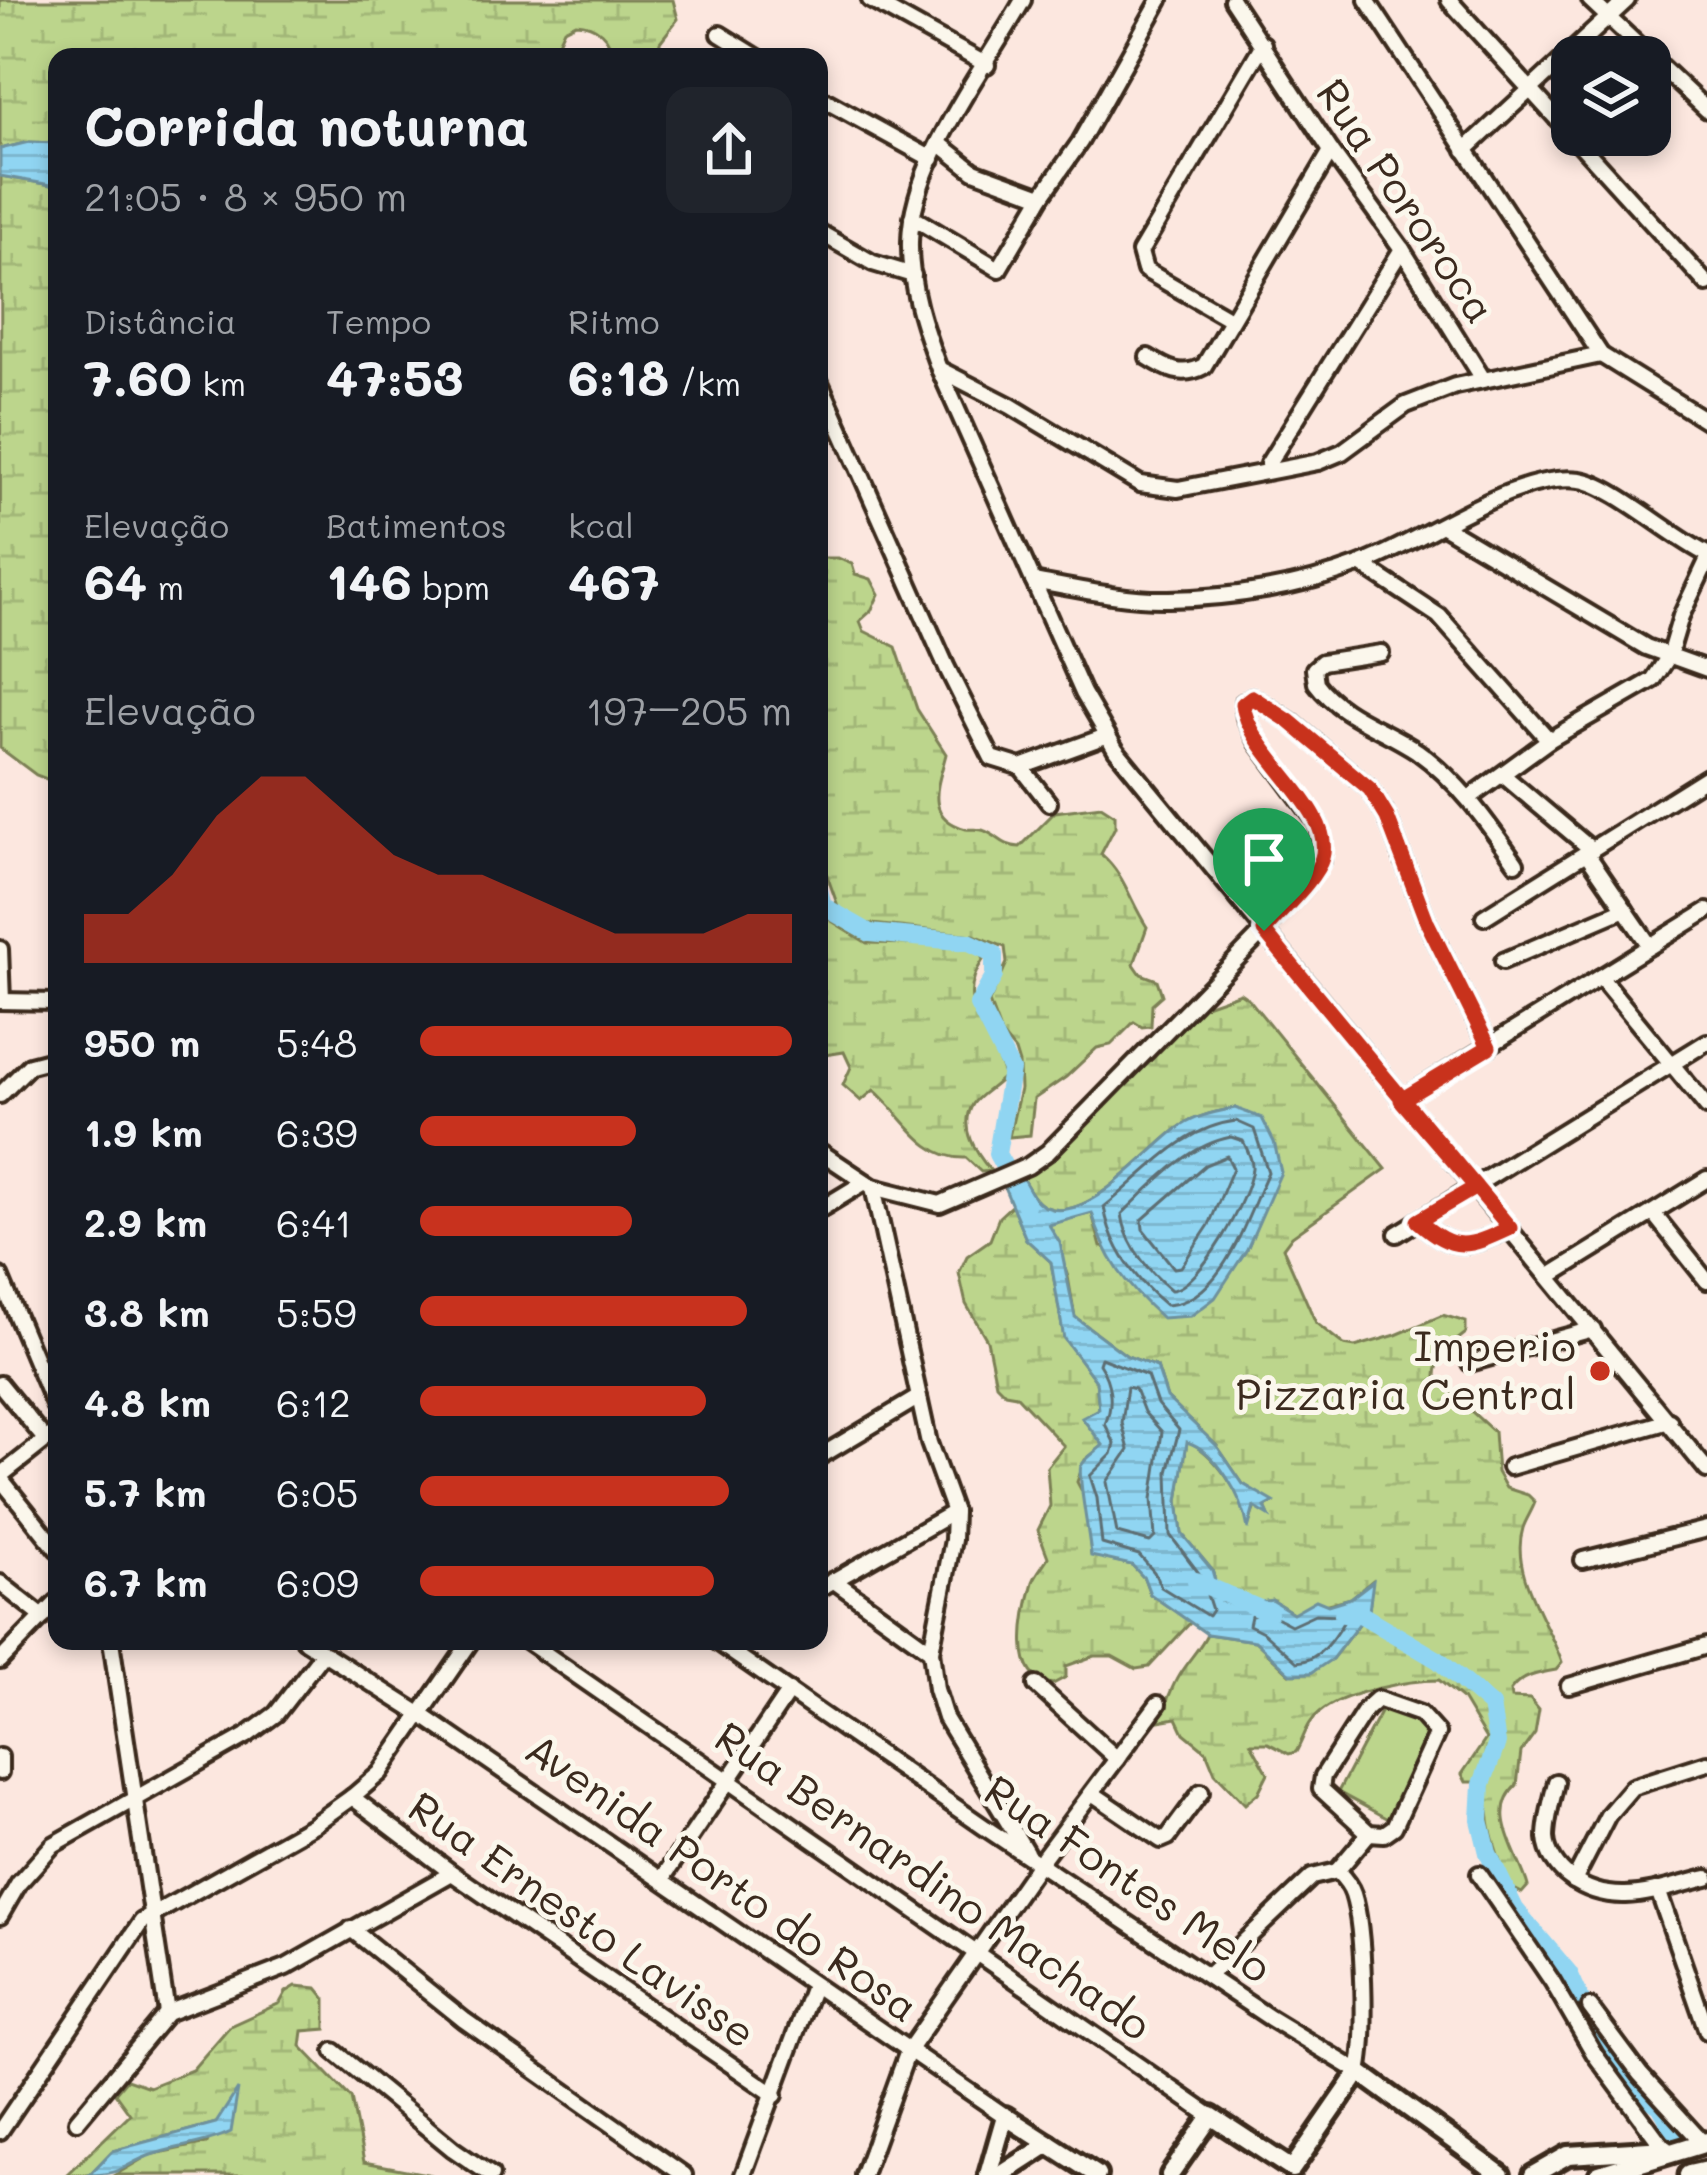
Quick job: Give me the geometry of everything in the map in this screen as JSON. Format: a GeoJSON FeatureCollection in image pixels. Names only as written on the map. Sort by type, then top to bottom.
{"type":"FeatureCollection","features":[{"type":"Feature","properties":{"kind":"highway"},"geometry":{"type":"LineString","coordinates":[[1599,2175],[1686,2147]]}},
{"type":"Feature","properties":{"kind":"highway"},"geometry":{"type":"LineString","coordinates":[[1690,2175],[1707,2171]]}},
{"type":"Feature","properties":{"kind":"main road"},"geometry":{"type":"LineString","coordinates":[[1297,2172],[1359,2072]]}},
{"type":"Feature","properties":{"kind":"main road","name":"Rua Fontes Melo"},"geometry":{"type":"LineString","coordinates":[[1359,2072],[1501,2175]]}},
{"type":"Feature","properties":{"kind":"main road"},"geometry":{"type":"LineString","coordinates":[[988,2175],[1005,2116]]}},
{"type":"Feature","properties":{"kind":"main road","name":"Avenida Porto do Rosa"},"geometry":{"type":"LineString","coordinates":[[1005,2116],[1097,2175]]}},
{"type":"Feature","properties":{"kind":"main road"},"geometry":{"type":"LineString","coordinates":[[1169,2175],[1211,2116]]}},
{"type":"Feature","properties":{"kind":"main road","name":"Rua Bernardino Machado"},"geometry":{"type":"LineString","coordinates":[[1211,2116],[1297,2172]]}},
{"type":"Feature","properties":{"kind":"main road"},"geometry":{"type":"LineString","coordinates":[[1001,2175],[1023,2169],[1049,2144]]}},
{"type":"Feature","properties":{"kind":"main road"},"geometry":{"type":"LineString","coordinates":[[1533,2175],[1568,2155],[1686,2147]]}},
{"type":"Feature","properties":{"kind":"street"},"geometry":{"type":"LineString","coordinates":[[870,0],[987,64]]}},
{"type":"Feature","properties":{"kind":"street"},"geometry":{"type":"LineString","coordinates":[[1023,0],[932,159],[912,218],[913,275],[939,369],[1033,581],[1106,736],[1707,1470]]}},
{"type":"Feature","properties":{"kind":"street"},"geometry":{"type":"LineString","coordinates":[[912,218],[999,269],[1080,142],[1160,0]]}},
{"type":"Feature","properties":{"kind":"street","name":"Rua Pororoca"},"geometry":{"type":"LineString","coordinates":[[1232,0],[1402,249],[1483,379]]}},
{"type":"Feature","properties":{"kind":"street"},"geometry":{"type":"LineString","coordinates":[[1367,0],[1601,355],[1707,421]]}},
{"type":"Feature","properties":{"kind":"street"},"geometry":{"type":"LineString","coordinates":[[1449,0],[1707,284]]}},
{"type":"Feature","properties":{"kind":"street"},"geometry":{"type":"LineString","coordinates":[[1590,0],[1707,110]]}},
{"type":"Feature","properties":{"kind":"street"},"geometry":{"type":"LineString","coordinates":[[1465,150],[1627,0]]}},
{"type":"Feature","properties":{"kind":"street"},"geometry":{"type":"LineString","coordinates":[[720,34],[743,48]]}},
{"type":"Feature","properties":{"kind":"street"},"geometry":{"type":"LineString","coordinates":[[1230,319],[1145,270],[1140,252],[1262,44]]}},
{"type":"Feature","properties":{"kind":"street"},"geometry":{"type":"LineString","coordinates":[[828,102],[932,159]]}},
{"type":"Feature","properties":{"kind":"street"},"geometry":{"type":"LineString","coordinates":[[940,144],[974,171],[1042,196]]}},
{"type":"Feature","properties":{"kind":"street"},"geometry":{"type":"LineString","coordinates":[[1148,358],[1177,372],[1204,366],[1331,151]]}},
{"type":"Feature","properties":{"kind":"street"},"geometry":{"type":"LineString","coordinates":[[828,237],[873,263],[913,275]]}},
{"type":"Feature","properties":{"kind":"street"},"geometry":{"type":"LineString","coordinates":[[1268,464],[1402,249]]}},
{"type":"Feature","properties":{"kind":"street"},"geometry":{"type":"LineString","coordinates":[[939,369],[1140,484],[1178,489],[1318,462],[1342,452],[1406,406],[1483,379],[1601,355]]}},
{"type":"Feature","properties":{"kind":"street"},"geometry":{"type":"LineString","coordinates":[[828,400],[996,763],[1021,767],[1106,736]]}},
{"type":"Feature","properties":{"kind":"street"},"geometry":{"type":"LineString","coordinates":[[1033,581],[1166,599],[1269,587],[1362,565],[1465,511],[1510,493],[1577,479],[1604,490],[1707,557],[1669,656],[1653,680],[1550,740],[1469,798]]}},
{"type":"Feature","properties":{"kind":"street"},"geometry":{"type":"LineString","coordinates":[[1443,526],[1669,656],[1707,669]]}},
{"type":"Feature","properties":{"kind":"street"},"geometry":{"type":"LineString","coordinates":[[1362,565],[1439,616],[1550,740]]}},
{"type":"Feature","properties":{"kind":"street"},"geometry":{"type":"LineString","coordinates":[[1381,653],[1322,662],[1314,669],[1316,683],[1360,720],[1416,750],[1469,798],[1516,863]]}},
{"type":"Feature","properties":{"kind":"street"},"geometry":{"type":"LineString","coordinates":[[828,1156],[869,1184],[940,1204],[1035,1162],[1264,931],[1315,871],[1323,849],[1318,824],[1258,743],[1245,717],[1243,704],[1252,697],[1289,721],[1370,789],[1387,817],[1427,922],[1489,1047]]}},
{"type":"Feature","properties":{"kind":"street"},"geometry":{"type":"LineString","coordinates":[[1021,767],[1049,803]]}},
{"type":"Feature","properties":{"kind":"street"},"geometry":{"type":"LineString","coordinates":[[1503,775],[1590,852],[1650,946]]}},
{"type":"Feature","properties":{"kind":"street"},"geometry":{"type":"LineString","coordinates":[[1484,917],[1707,777]]}},
{"type":"Feature","properties":{"kind":"street"},"geometry":{"type":"LineString","coordinates":[[1503,961],[1625,909]]}},
{"type":"Feature","properties":{"kind":"street"},"geometry":{"type":"LineString","coordinates":[[1401,1100],[1707,910]]}},
{"type":"Feature","properties":{"kind":"street"},"geometry":{"type":"LineString","coordinates":[[0,949],[1,1001],[48,1002]]}},
{"type":"Feature","properties":{"kind":"street"},"geometry":{"type":"LineString","coordinates":[[1600,977],[1707,1107]]}},
{"type":"Feature","properties":{"kind":"street"},"geometry":{"type":"LineString","coordinates":[[1396,1234],[1707,1042]]}},
{"type":"Feature","properties":{"kind":"street"},"geometry":{"type":"LineString","coordinates":[[0,1095],[30,1065],[48,1060]]}},
{"type":"Feature","properties":{"kind":"street"},"geometry":{"type":"LineString","coordinates":[[1550,1276],[1707,1178]]}},
{"type":"Feature","properties":{"kind":"street"},"geometry":{"type":"LineString","coordinates":[[828,1205],[869,1184]]}},
{"type":"Feature","properties":{"kind":"street"},"geometry":{"type":"LineString","coordinates":[[869,1184],[929,1443],[954,1512],[931,1651],[936,1689],[945,1718],[1033,1858]]}},
{"type":"Feature","properties":{"kind":"street"},"geometry":{"type":"LineString","coordinates":[[1653,1213],[1707,1281]]}},
{"type":"Feature","properties":{"kind":"street"},"geometry":{"type":"LineString","coordinates":[[1418,1221],[1442,1241],[1461,1246],[1510,1228]]}},
{"type":"Feature","properties":{"kind":"street"},"geometry":{"type":"LineString","coordinates":[[0,1276],[48,1391]]}},
{"type":"Feature","properties":{"kind":"street"},"geometry":{"type":"LineString","coordinates":[[1470,1363],[1593,1329]]}},
{"type":"Feature","properties":{"kind":"street"},"geometry":{"type":"LineString","coordinates":[[0,1384],[48,1433]]}},
{"type":"Feature","properties":{"kind":"street"},"geometry":{"type":"LineString","coordinates":[[828,1449],[919,1397]]}},
{"type":"Feature","properties":{"kind":"street"},"geometry":{"type":"LineString","coordinates":[[1510,1467],[1669,1421]]}},
{"type":"Feature","properties":{"kind":"street"},"geometry":{"type":"LineString","coordinates":[[48,1437],[0,1477],[48,1538]]}},
{"type":"Feature","properties":{"kind":"street"},"geometry":{"type":"LineString","coordinates":[[828,1583],[954,1512]]}},
{"type":"Feature","properties":{"kind":"street"},"geometry":{"type":"LineString","coordinates":[[1583,1560],[1707,1529]]}},
{"type":"Feature","properties":{"kind":"street"},"geometry":{"type":"LineString","coordinates":[[833,1580],[931,1651]]}},
{"type":"Feature","properties":{"kind":"street"},"geometry":{"type":"LineString","coordinates":[[0,1583],[43,1617]]}},
{"type":"Feature","properties":{"kind":"street"},"geometry":{"type":"LineString","coordinates":[[0,1660],[48,1612]]}},
{"type":"Feature","properties":{"kind":"street"},"geometry":{"type":"LineString","coordinates":[[1570,1686],[1707,1646]]}},
{"type":"Feature","properties":{"kind":"street"},"geometry":{"type":"LineString","coordinates":[[112,1650],[167,2013]]}},
{"type":"Feature","properties":{"kind":"street","name":"Avenida Porto do Rosa"},"geometry":{"type":"LineString","coordinates":[[318,1650],[423,1716],[1005,2116]]}},
{"type":"Feature","properties":{"kind":"street"},"geometry":{"type":"LineString","coordinates":[[0,2131],[134,1930],[352,1797],[380,1773],[465,1650]]}},
{"type":"Feature","properties":{"kind":"street","name":"Rua Bernardino Machado"},"geometry":{"type":"LineString","coordinates":[[542,1650],[1211,2116]]}},
{"type":"Feature","properties":{"kind":"street","name":"Rua Fontes Melo"},"geometry":{"type":"LineString","coordinates":[[733,1650],[1033,1858],[1359,2072]]}},
{"type":"Feature","properties":{"kind":"street"},"geometry":{"type":"LineString","coordinates":[[0,1916],[19,1883],[53,1845],[277,1714],[323,1653]]}},
{"type":"Feature","properties":{"kind":"street"},"geometry":{"type":"LineString","coordinates":[[1036,1684],[1117,1759]]}},
{"type":"Feature","properties":{"kind":"street"},"geometry":{"type":"LineString","coordinates":[[662,1879],[789,1691]]}},
{"type":"Feature","properties":{"kind":"street"},"geometry":{"type":"LineString","coordinates":[[1382,1699],[1420,1714],[1437,1733],[1394,1827],[1384,1834],[1370,1833],[1322,1794],[1321,1781],[1366,1709],[1382,1699]]}},
{"type":"Feature","properties":{"kind":"street"},"geometry":{"type":"LineString","coordinates":[[863,2175],[908,2051],[976,1956],[1033,1858],[1092,1793],[1158,1704]]}},
{"type":"Feature","properties":{"kind":"street"},"geometry":{"type":"LineString","coordinates":[[0,1757],[0,1772]]}},
{"type":"Feature","properties":{"kind":"street"},"geometry":{"type":"LineString","coordinates":[[1574,1881],[1608,1815],[1632,1787],[1707,1763]]}},
{"type":"Feature","properties":{"kind":"street"},"geometry":{"type":"LineString","coordinates":[[1556,1782],[1547,1846],[1574,1881],[1612,1897],[1707,1878]]}},
{"type":"Feature","properties":{"kind":"street"},"geometry":{"type":"LineString","coordinates":[[1092,1793],[1150,1837],[1161,1840],[1201,1792]]}},
{"type":"Feature","properties":{"kind":"street","name":"Rua Ernesto Lavisse"},"geometry":{"type":"LineString","coordinates":[[352,1797],[452,1873],[775,2095]]}},
{"type":"Feature","properties":{"kind":"street"},"geometry":{"type":"LineString","coordinates":[[1209,1975],[1312,1877],[1337,1871],[1370,1833]]}},
{"type":"Feature","properties":{"kind":"street"},"geometry":{"type":"LineString","coordinates":[[1337,1871],[1354,1895],[1356,1911],[1363,2000],[1359,2072]]}},
{"type":"Feature","properties":{"kind":"street"},"geometry":{"type":"LineString","coordinates":[[76,2121],[167,2013],[286,1966],[452,1873]]}},
{"type":"Feature","properties":{"kind":"street"},"geometry":{"type":"LineString","coordinates":[[1479,1874],[1552,1981],[1594,2055],[1686,2147]]}},
{"type":"Feature","properties":{"kind":"street"},"geometry":{"type":"LineString","coordinates":[[1658,1890],[1700,1995],[1707,2030]]}},
{"type":"Feature","properties":{"kind":"street"},"geometry":{"type":"LineString","coordinates":[[351,1929],[464,2020],[684,2175]]}},
{"type":"Feature","properties":{"kind":"street"},"geometry":{"type":"LineString","coordinates":[[742,2175],[813,1986]]}},
{"type":"Feature","properties":{"kind":"street"},"geometry":{"type":"LineString","coordinates":[[1590,2007],[1686,2147]]}},
{"type":"Feature","properties":{"kind":"street"},"geometry":{"type":"LineString","coordinates":[[334,2051],[453,2150],[491,2175]]}},
{"type":"Feature","properties":{"kind":"green space"},"geometry":{"type":"Polygon","coordinates":[[[0,0],[673,0],[678,19],[659,48],[610,48],[601,32],[576,23],[564,29],[555,48],[48,48],[48,143],[0,149],[0,0]]]}},
{"type":"Feature","properties":{"kind":"green space"},"geometry":{"type":"Polygon","coordinates":[[[1,176],[48,184],[48,780],[0,748],[1,176]]]}},
{"type":"Feature","properties":{"kind":"green space"},"geometry":{"type":"Polygon","coordinates":[[[828,558],[852,564],[855,574],[871,579],[879,594],[860,621],[864,631],[896,647],[917,709],[946,754],[937,798],[943,816],[952,824],[983,830],[1020,847],[1055,812],[1101,806],[1115,815],[1115,827],[1101,854],[1147,927],[1134,964],[1141,974],[1157,980],[1162,995],[1152,1004],[1151,1026],[1134,1022],[1111,1045],[1097,1048],[1034,1099],[1030,1135],[1009,1137],[1020,1089],[1019,1064],[989,1002],[1007,963],[1005,947],[974,935],[863,923],[840,912],[828,878],[828,558]]]}},
{"type":"Feature","properties":{"kind":"green space"},"geometry":{"type":"Polygon","coordinates":[[[828,919],[867,943],[962,945],[981,955],[973,1005],[1004,1076],[973,1104],[968,1122],[975,1148],[991,1171],[981,1172],[966,1158],[951,1157],[926,1144],[874,1090],[861,1101],[843,1085],[851,1067],[844,1052],[828,1055],[828,919]]]}},
{"type":"Feature","properties":{"kind":"green space"},"geometry":{"type":"Polygon","coordinates":[[[1240,993],[1386,1169],[1292,1236],[1283,1248],[1316,1323],[1344,1345],[1355,1347],[1443,1315],[1466,1322],[1466,1333],[1441,1358],[1436,1379],[1494,1432],[1497,1472],[1506,1488],[1535,1502],[1523,1528],[1521,1562],[1562,1663],[1510,1691],[1511,1698],[1530,1699],[1539,1710],[1535,1733],[1521,1752],[1517,1785],[1504,1808],[1508,1834],[1528,1886],[1522,1893],[1510,1887],[1489,1822],[1488,1790],[1497,1755],[1486,1762],[1476,1782],[1466,1782],[1462,1774],[1486,1739],[1462,1699],[1439,1680],[1377,1688],[1331,1705],[1312,1720],[1296,1752],[1251,1743],[1268,1773],[1258,1793],[1245,1804],[1215,1773],[1206,1751],[1184,1733],[1177,1718],[1156,1718],[1207,1634],[1255,1641],[1290,1674],[1332,1659],[1369,1611],[1372,1581],[1351,1598],[1293,1613],[1272,1600],[1238,1607],[1221,1601],[1212,1570],[1182,1534],[1178,1501],[1187,1441],[1208,1455],[1226,1476],[1249,1524],[1255,1506],[1268,1514],[1265,1507],[1273,1503],[1243,1484],[1217,1446],[1167,1398],[1157,1367],[1127,1356],[1075,1317],[1068,1277],[1049,1224],[1092,1213],[1101,1247],[1233,1268],[1247,1249],[1270,1194],[1235,1108],[1181,1126],[1118,1181],[1080,1205],[1063,1210],[1046,1207],[1022,1178],[1056,1155],[1194,1009],[1240,993]]]}},
{"type":"Feature","properties":{"kind":"green space"},"geometry":{"type":"Polygon","coordinates":[[[1012,1205],[1026,1239],[1051,1262],[1064,1338],[1096,1381],[1099,1409],[1083,1419],[1104,1445],[1085,1460],[1077,1482],[1086,1499],[1091,1555],[1132,1565],[1150,1594],[1191,1622],[1149,1667],[1136,1669],[1112,1656],[1094,1656],[1066,1666],[1066,1677],[1053,1684],[1039,1680],[1025,1657],[1030,1594],[1048,1557],[1038,1530],[1050,1506],[1047,1467],[1064,1446],[1016,1395],[996,1384],[987,1340],[966,1304],[959,1273],[967,1256],[990,1240],[999,1217],[1012,1205]]]}},
{"type":"Feature","properties":{"kind":"green space"},"geometry":{"type":"Polygon","coordinates":[[[1385,1703],[1445,1734],[1397,1824],[1338,1792],[1385,1703]]]}},
{"type":"Feature","properties":{"kind":"green space"},"geometry":{"type":"Polygon","coordinates":[[[296,1986],[317,1988],[326,1999],[326,2029],[303,2031],[301,2046],[351,2098],[364,2162],[432,2175],[115,2175],[149,2155],[207,2143],[216,2123],[112,2151],[89,2175],[67,2175],[130,2114],[115,2093],[127,2079],[149,2087],[192,2070],[230,2026],[280,2003],[296,1986]]]}},
{"type":"Feature","properties":{"kind":"water"},"geometry":{"type":"Polygon","coordinates":[[[48,143],[48,184],[0,176],[0,149],[48,143]]]}},
{"type":"Feature","properties":{"kind":"water"},"geometry":{"type":"Polygon","coordinates":[[[1235,1108],[1262,1118],[1281,1172],[1247,1249],[1215,1298],[1191,1316],[1162,1318],[1138,1295],[1111,1258],[1092,1213],[1049,1225],[1060,1243],[1075,1317],[1127,1356],[1157,1367],[1167,1398],[1217,1446],[1243,1484],[1274,1502],[1265,1507],[1269,1516],[1254,1507],[1248,1529],[1227,1477],[1208,1455],[1187,1442],[1178,1501],[1182,1534],[1212,1570],[1221,1601],[1238,1606],[1272,1600],[1293,1613],[1316,1600],[1328,1605],[1351,1598],[1373,1581],[1369,1611],[1332,1659],[1311,1673],[1291,1674],[1255,1641],[1207,1634],[1150,1594],[1132,1565],[1091,1556],[1080,1471],[1103,1445],[1082,1418],[1099,1409],[1096,1381],[1064,1339],[1051,1262],[1026,1239],[1005,1189],[1022,1178],[1046,1207],[1063,1210],[1080,1205],[1118,1181],[1181,1126],[1235,1108]]]}},
{"type":"Feature","properties":{"kind":"water"},"geometry":{"type":"Polygon","coordinates":[[[238,2089],[231,2132],[154,2154],[117,2171],[89,2175],[112,2151],[216,2123],[238,2089]]]}},
{"type":"Feature","properties":{"kind":"waterway"},"geometry":{"type":"LineString","coordinates":[[828,909],[870,933],[969,942],[994,954],[994,976],[978,1005],[1011,1070],[997,1154],[1026,1205]]}},
{"type":"Feature","properties":{"kind":"waterway"},"geometry":{"type":"LineString","coordinates":[[1196,1581],[1269,1613]]}},
{"type":"Feature","properties":{"kind":"waterway"},"geometry":{"type":"LineString","coordinates":[[1343,1614],[1357,1612],[1438,1660],[1491,1706],[1497,1743],[1482,1784],[1480,1820],[1488,1853],[1515,1909],[1569,1973],[1614,2073],[1660,2106],[1678,2137]]}},
{"type":"Feature","properties":{"kind":"place","name":"Imperio Pizzaria Central"},"geometry":{"type":"Point","coordinates":[1600,1371]}},
{"type":"Feature","properties":{"kind":"route"},"geometry":{"type":"LineString","coordinates":[[1264,931],[1315,871],[1323,849],[1318,824],[1258,743],[1245,717],[1243,704],[1252,697],[1340,760],[1370,789],[1387,817],[1427,922],[1489,1047],[1401,1100],[1476,1187],[1418,1221],[1442,1241],[1461,1246],[1510,1228],[1476,1187],[1401,1100],[1264,931]]}}]}
